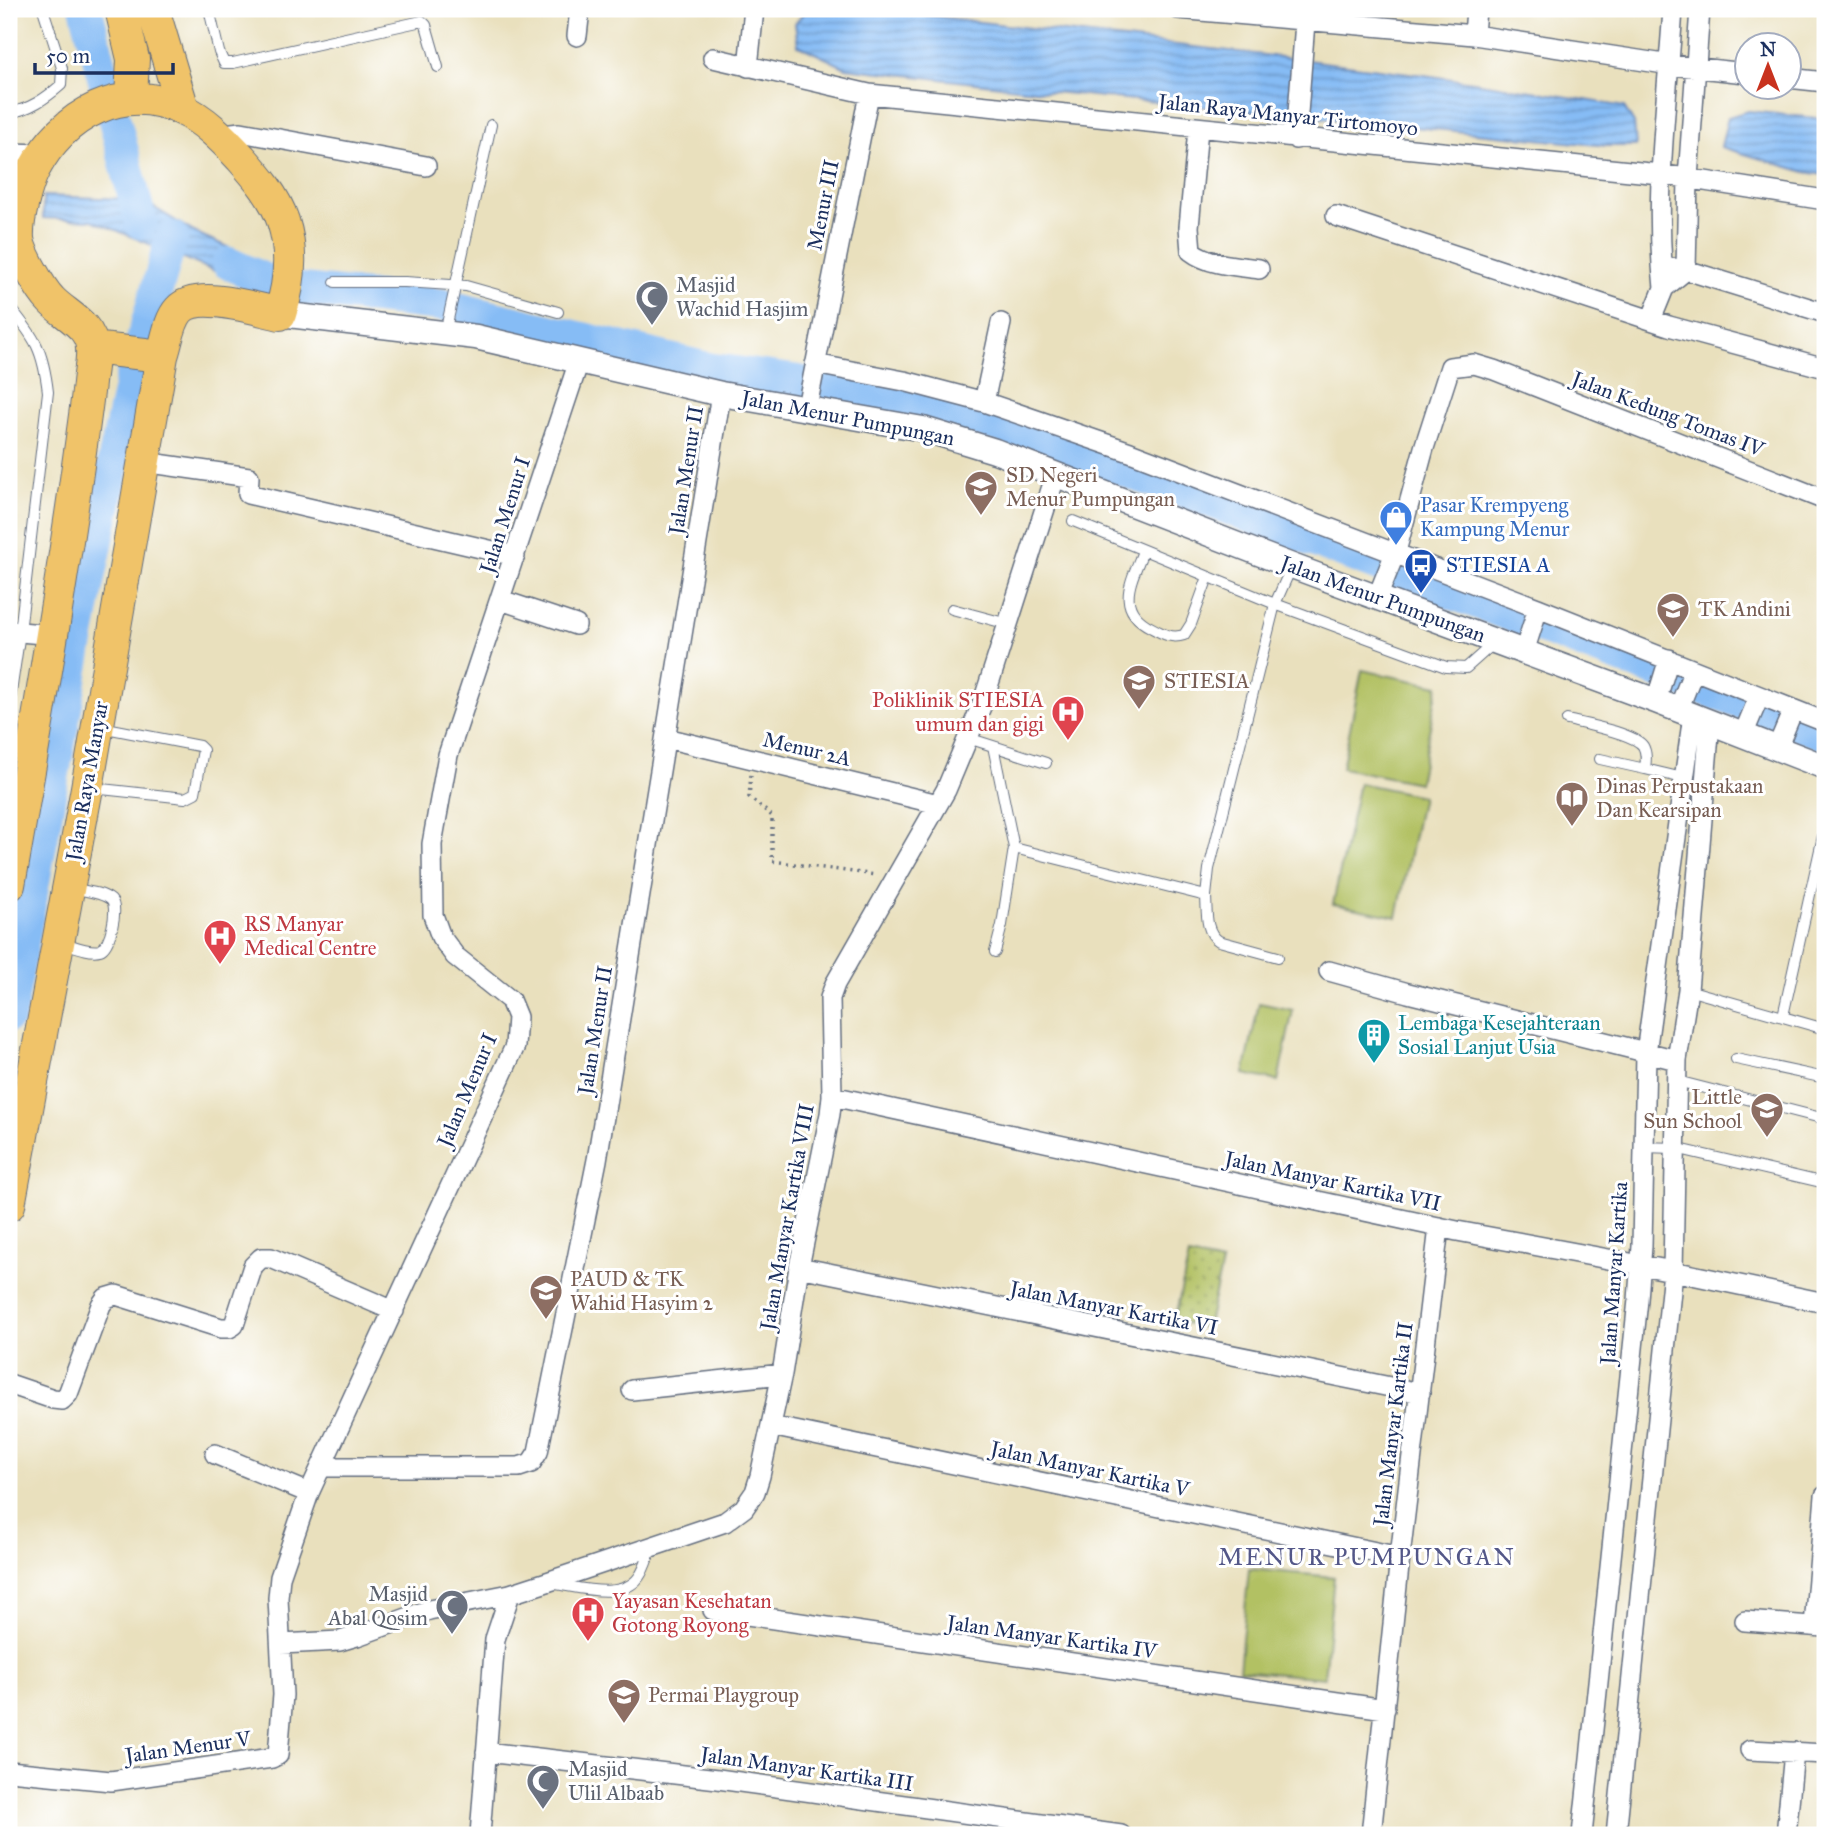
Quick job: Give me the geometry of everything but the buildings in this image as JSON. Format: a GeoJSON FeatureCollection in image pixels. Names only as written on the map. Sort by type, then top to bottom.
{"type":"FeatureCollection","features":[{"type":"Feature","properties":{"kind":"main road"},"geometry":{"type":"LineString","coordinates":[[116,101],[133,60],[121,9]]}},
{"type":"Feature","properties":{"kind":"main road"},"geometry":{"type":"LineString","coordinates":[[153,9],[183,110]]}},
{"type":"Feature","properties":{"kind":"main road"},"geometry":{"type":"LineString","coordinates":[[9,886],[18,785],[54,635],[87,406],[92,348],[90,337],[78,322],[44,292],[15,236],[27,186],[44,154],[62,130],[74,120],[116,101],[157,101],[183,110],[223,139],[253,172],[276,205],[286,234],[285,292]]}},
{"type":"Feature","properties":{"kind":"main road","name":"Jalan Raya Manyar"},"geometry":{"type":"LineString","coordinates":[[9,1205],[87,788],[162,356],[173,319],[188,303],[203,300],[226,303],[285,292]]}},
{"type":"Feature","properties":{"kind":"main road"},"geometry":{"type":"LineString","coordinates":[[92,348],[162,356]]}},
{"type":"Feature","properties":{"kind":"street"},"geometry":{"type":"LineString","coordinates":[[577,36],[580,9]]}},
{"type":"Feature","properties":{"kind":"street"},"geometry":{"type":"LineString","coordinates":[[748,67],[754,9]]}},
{"type":"Feature","properties":{"kind":"street"},"geometry":{"type":"LineString","coordinates":[[1178,9],[1306,14],[1474,34],[1671,65],[1732,71]]}},
{"type":"Feature","properties":{"kind":"street"},"geometry":{"type":"LineString","coordinates":[[1474,34],[1476,9]]}},
{"type":"Feature","properties":{"kind":"street"},"geometry":{"type":"LineString","coordinates":[[1653,315],[1664,288],[1660,174],[1671,65],[1673,9]]}},
{"type":"Feature","properties":{"kind":"street"},"geometry":{"type":"LineString","coordinates":[[1664,288],[1686,270],[1688,178],[1700,9]]}},
{"type":"Feature","properties":{"kind":"street"},"geometry":{"type":"LineString","coordinates":[[1297,129],[1306,14]]}},
{"type":"Feature","properties":{"kind":"street","name":"Jalan Raya Manyar Tirtomoyo"},"geometry":{"type":"LineString","coordinates":[[713,58],[869,94],[1198,128],[1297,129],[1660,174],[1825,200]]}},
{"type":"Feature","properties":{"kind":"street"},"geometry":{"type":"LineString","coordinates":[[1802,80],[1825,82]]}},
{"type":"Feature","properties":{"kind":"street","name":"Menur III"},"geometry":{"type":"LineString","coordinates":[[812,383],[869,94]]}},
{"type":"Feature","properties":{"kind":"street"},"geometry":{"type":"LineString","coordinates":[[1198,128],[1189,226],[1191,251],[1221,263],[1259,269]]}},
{"type":"Feature","properties":{"kind":"street"},"geometry":{"type":"LineString","coordinates":[[223,139],[232,133],[241,132],[426,166]]}},
{"type":"Feature","properties":{"kind":"street"},"geometry":{"type":"LineString","coordinates":[[9,153],[44,154]]}},
{"type":"Feature","properties":{"kind":"street"},"geometry":{"type":"LineString","coordinates":[[1336,216],[1653,315],[1669,326],[1825,368]]}},
{"type":"Feature","properties":{"kind":"street"},"geometry":{"type":"LineString","coordinates":[[1662,267],[1686,270],[1825,313]]}},
{"type":"Feature","properties":{"kind":"street","name":"Jalan Menur Pumpungan"},"geometry":{"type":"LineString","coordinates":[[285,292],[447,325],[579,361],[721,394],[812,383],[1292,566],[1388,571],[1496,641],[1532,626],[1680,690],[1787,725],[1825,767]]}},
{"type":"Feature","properties":{"kind":"street"},"geometry":{"type":"LineString","coordinates":[[984,402],[1001,323]]}},
{"type":"Feature","properties":{"kind":"street","name":"Jalan Menur I"},"geometry":{"type":"LineString","coordinates":[[281,1644],[278,1598],[280,1577],[309,1493],[515,1046],[517,1017],[510,1000],[455,956],[442,937],[433,915],[432,844],[448,755],[579,361]]}},
{"type":"Feature","properties":{"kind":"street","name":"Jalan Kedung Tomas IV"},"geometry":{"type":"LineString","coordinates":[[1388,571],[1450,367],[1474,364],[1494,370],[1825,500]]}},
{"type":"Feature","properties":{"kind":"street"},"geometry":{"type":"LineString","coordinates":[[812,383],[904,381],[984,402],[1130,452],[1388,571],[1532,626],[1680,690],[1787,725],[1825,722]]}},
{"type":"Feature","properties":{"kind":"street","name":"Jalan Menur II"},"geometry":{"type":"LineString","coordinates":[[322,1467],[519,1467],[531,1463],[538,1452],[597,1160],[721,394]]}},
{"type":"Feature","properties":{"kind":"street"},"geometry":{"type":"LineString","coordinates":[[144,462],[249,477],[248,494],[515,556]]}},
{"type":"Feature","properties":{"kind":"street","name":"Jalan Manyar Kartika VIII"},"geometry":{"type":"LineString","coordinates":[[510,1594],[725,1522],[744,1508],[755,1492],[782,1374],[799,1267],[832,1096],[830,998],[835,984],[938,804],[968,738],[983,702],[1056,474]]}},
{"type":"Feature","properties":{"kind":"street"},"geometry":{"type":"LineString","coordinates":[[501,600],[576,625]]}},
{"type":"Feature","properties":{"kind":"street"},"geometry":{"type":"LineString","coordinates":[[14,631],[54,635]]}},
{"type":"Feature","properties":{"kind":"street"},"geometry":{"type":"LineString","coordinates":[[1616,1835],[1673,1271],[1677,1060],[1688,990],[1680,690]]}},
{"type":"Feature","properties":{"kind":"street","name":"Jalan Manyar Kartika"},"geometry":{"type":"LineString","coordinates":[[1582,1835],[1640,1267],[1646,1053],[1684,778],[1680,690]]}},
{"type":"Feature","properties":{"kind":"street","name":"Menur 2A"},"geometry":{"type":"LineString","coordinates":[[666,738],[938,804]]}},
{"type":"Feature","properties":{"kind":"street"},"geometry":{"type":"LineString","coordinates":[[1329,971],[1677,1060]]}},
{"type":"Feature","properties":{"kind":"street","name":"Jalan Manyar Kartika VII"},"geometry":{"type":"LineString","coordinates":[[832,1096],[1439,1227],[1825,1303]]}},
{"type":"Feature","properties":{"kind":"street","name":"Jalan Manyar Kartika II"},"geometry":{"type":"LineString","coordinates":[[1371,1835],[1439,1227]]}},
{"type":"Feature","properties":{"kind":"street"},"geometry":{"type":"LineString","coordinates":[[9,1384],[62,1400],[68,1394],[101,1305],[106,1298],[116,1295],[221,1328],[229,1328],[234,1325],[253,1266],[261,1258],[271,1258],[394,1311]]}},
{"type":"Feature","properties":{"kind":"street","name":"Jalan Manyar Kartika VI"},"geometry":{"type":"LineString","coordinates":[[799,1267],[1420,1393]]}},
{"type":"Feature","properties":{"kind":"street"},"geometry":{"type":"LineString","coordinates":[[632,1390],[782,1374]]}},
{"type":"Feature","properties":{"kind":"street","name":"Jalan Manyar Kartika V"},"geometry":{"type":"LineString","coordinates":[[771,1426],[1400,1557]]}},
{"type":"Feature","properties":{"kind":"street"},"geometry":{"type":"LineString","coordinates":[[215,1454],[309,1493]]}},
{"type":"Feature","properties":{"kind":"street"},"geometry":{"type":"LineString","coordinates":[[1745,1620],[1820,1626],[1825,1496]]}},
{"type":"Feature","properties":{"kind":"street"},"geometry":{"type":"LineString","coordinates":[[281,1644],[340,1641],[440,1607],[510,1594],[495,1639],[480,1835]]}},
{"type":"Feature","properties":{"kind":"street","name":"Jalan Manyar Kartika IV"},"geometry":{"type":"LineString","coordinates":[[713,1609],[1385,1709]]}},
{"type":"Feature","properties":{"kind":"street","name":"Jalan Menur V"},"geometry":{"type":"LineString","coordinates":[[9,1771],[111,1781],[272,1758],[278,1755],[280,1749],[283,1695],[281,1644]]}},
{"type":"Feature","properties":{"kind":"street"},"geometry":{"type":"LineString","coordinates":[[1750,1751],[1825,1754]]}},
{"type":"Feature","properties":{"kind":"street","name":"Jalan Manyar Kartika III"},"geometry":{"type":"LineString","coordinates":[[486,1752],[718,1779],[1121,1835]]}},
{"type":"Feature","properties":{"kind":"street"},"geometry":{"type":"LineString","coordinates":[[1786,1835],[1794,1752]]}},
{"type":"Feature","properties":{"kind":"lane"},"geometry":{"type":"LineString","coordinates":[[9,113],[44,101],[61,85],[62,68],[43,9]]}},
{"type":"Feature","properties":{"kind":"lane"},"geometry":{"type":"LineString","coordinates":[[209,9],[224,62],[233,63],[422,21],[426,25],[438,67]]}},
{"type":"Feature","properties":{"kind":"lane"},"geometry":{"type":"LineString","coordinates":[[447,325],[491,125]]}},
{"type":"Feature","properties":{"kind":"lane"},"geometry":{"type":"LineString","coordinates":[[335,282],[456,286],[483,290],[558,312]]}},
{"type":"Feature","properties":{"kind":"lane"},"geometry":{"type":"LineString","coordinates":[[9,306],[30,331],[45,360],[48,392],[14,631],[9,706]]}},
{"type":"Feature","properties":{"kind":"lane"},"geometry":{"type":"LineString","coordinates":[[1073,521],[1275,604],[1446,667],[1466,668],[1496,641]]}},
{"type":"Feature","properties":{"kind":"lane"},"geometry":{"type":"LineString","coordinates":[[1143,551],[1128,592],[1129,604],[1132,613],[1163,634],[1176,638],[1184,635],[1191,624],[1208,577]]}},
{"type":"Feature","properties":{"kind":"lane"},"geometry":{"type":"LineString","coordinates":[[1278,957],[1213,937],[1209,931],[1206,896],[1209,869],[1275,604],[1292,566]]}},
{"type":"Feature","properties":{"kind":"lane"},"geometry":{"type":"LineString","coordinates":[[952,609],[1008,624]]}},
{"type":"Feature","properties":{"kind":"lane"},"geometry":{"type":"LineString","coordinates":[[1567,720],[1633,738],[1644,750],[1645,769]]}},
{"type":"Feature","properties":{"kind":"lane"},"geometry":{"type":"LineString","coordinates":[[87,788],[191,797],[195,793],[203,750],[97,727]]}},
{"type":"Feature","properties":{"kind":"lane"},"geometry":{"type":"LineString","coordinates":[[968,738],[1046,763]]}},
{"type":"Feature","properties":{"kind":"lane"},"geometry":{"type":"LineString","coordinates":[[993,747],[1014,848],[995,952]]}},
{"type":"Feature","properties":{"kind":"lane"},"geometry":{"type":"LineString","coordinates":[[1600,759],[1684,778]]}},
{"type":"Feature","properties":{"kind":"lane"},"geometry":{"type":"LineString","coordinates":[[1783,1016],[1825,827]]}},
{"type":"Feature","properties":{"kind":"lane"},"geometry":{"type":"LineString","coordinates":[[1014,848],[1206,896]]}},
{"type":"Feature","properties":{"kind":"lane"},"geometry":{"type":"LineString","coordinates":[[57,941],[102,950],[106,946],[116,913],[113,902],[107,897],[67,887]]}},
{"type":"Feature","properties":{"kind":"lane"},"geometry":{"type":"LineString","coordinates":[[1688,990],[1825,1029]]}},
{"type":"Feature","properties":{"kind":"lane"},"geometry":{"type":"LineString","coordinates":[[1736,1059],[1825,1078]]}},
{"type":"Feature","properties":{"kind":"lane"},"geometry":{"type":"LineString","coordinates":[[1677,1081],[1825,1119]]}},
{"type":"Feature","properties":{"kind":"lane"},"geometry":{"type":"LineString","coordinates":[[1643,1147],[1675,1148],[1825,1183]]}},
{"type":"Feature","properties":{"kind":"lane"},"geometry":{"type":"LineString","coordinates":[[544,1583],[618,1590],[639,1578],[652,1546]]}},
{"type":"Feature","properties":{"kind":"path"},"geometry":{"type":"LineString","coordinates":[[753,759],[749,797],[772,816],[772,861],[895,878]]}},
{"type":"Feature","properties":{"kind":"green space"},"geometry":{"type":"Polygon","coordinates":[[[1362,670],[1438,686],[1419,783],[1342,768],[1362,670]]]}},
{"type":"Feature","properties":{"kind":"green space"},"geometry":{"type":"Polygon","coordinates":[[[1359,783],[1422,796],[1397,917],[1333,904],[1359,783]]]}},
{"type":"Feature","properties":{"kind":"green space"},"geometry":{"type":"Polygon","coordinates":[[[1259,1003],[1293,1010],[1278,1081],[1244,1074],[1259,1003]]]}},
{"type":"Feature","properties":{"kind":"green space"},"geometry":{"type":"Polygon","coordinates":[[[1189,1256],[1222,1263],[1207,1328],[1174,1321],[1189,1256]]]}},
{"type":"Feature","properties":{"kind":"green space"},"geometry":{"type":"Polygon","coordinates":[[[1249,1569],[1334,1577],[1324,1678],[1239,1670],[1249,1569]]]}},
{"type":"Feature","properties":{"kind":"water"},"geometry":{"type":"Polygon","coordinates":[[[807,9],[879,9],[1346,65],[1532,91],[1624,107],[1634,123],[1636,146],[1608,146],[1043,91],[846,68],[798,45],[795,23],[807,9]]]}},
{"type":"Feature","properties":{"kind":"water"},"geometry":{"type":"Polygon","coordinates":[[[1748,111],[1825,119],[1825,175],[1805,172],[1721,147],[1728,117],[1748,111]]]}},
{"type":"Feature","properties":{"kind":"water"},"geometry":{"type":"Polygon","coordinates":[[[43,196],[127,199],[153,207],[194,232],[274,268],[264,292],[92,220],[43,218],[43,196]]]}},
{"type":"Feature","properties":{"kind":"waterway"},"geometry":{"type":"LineString","coordinates":[[86,9],[141,223]]}},
{"type":"Feature","properties":{"kind":"waterway"},"geometry":{"type":"LineString","coordinates":[[142,341],[172,237]]}},
{"type":"Feature","properties":{"kind":"waterway"},"geometry":{"type":"LineString","coordinates":[[228,263],[281,287],[443,305],[710,369],[797,381],[998,426],[1214,503],[1825,735]]}},
{"type":"Feature","properties":{"kind":"waterway"},"geometry":{"type":"LineString","coordinates":[[9,1016],[87,590],[133,370]]}},
{"type":"Feature","properties":{"kind":"place","name":"Masjid Wachid Hasjim"},"geometry":{"type":"Point","coordinates":[652,327]}},
{"type":"Feature","properties":{"kind":"place","name":"SD Negeri Menur Pumpungan"},"geometry":{"type":"Point","coordinates":[981,517]}},
{"type":"Feature","properties":{"kind":"place","name":"Pasar Krempyeng Kampung Menur"},"geometry":{"type":"Point","coordinates":[1396,547]}},
{"type":"Feature","properties":{"kind":"place","name":"STIESIA A"},"geometry":{"type":"Point","coordinates":[1421,595]}},
{"type":"Feature","properties":{"kind":"place","name":"TK Andini"},"geometry":{"type":"Point","coordinates":[1673,639]}},
{"type":"Feature","properties":{"kind":"place","name":"STIESIA"},"geometry":{"type":"Point","coordinates":[1139,711]}},
{"type":"Feature","properties":{"kind":"place","name":"Poliklinik STIESIA umum dan gigi"},"geometry":{"type":"Point","coordinates":[1068,742]}},
{"type":"Feature","properties":{"kind":"place","name":"Dinas Perpustakaan Dan Kearsipan"},"geometry":{"type":"Point","coordinates":[1572,828]}},
{"type":"Feature","properties":{"kind":"place","name":"RS Manyar Medical Centre"},"geometry":{"type":"Point","coordinates":[220,966]}},
{"type":"Feature","properties":{"kind":"place","name":"Lembaga Kesejahteraan Sosial Lanjut Usia"},"geometry":{"type":"Point","coordinates":[1374,1065]}},
{"type":"Feature","properties":{"kind":"place","name":"Little Sun School"},"geometry":{"type":"Point","coordinates":[1767,1139]}},
{"type":"Feature","properties":{"kind":"place","name":"PAUD & TK Wahid Hasyim 2"},"geometry":{"type":"Point","coordinates":[546,1321]}},
{"type":"Feature","properties":{"kind":"place","name":"Masjid Abal Qosim"},"geometry":{"type":"Point","coordinates":[452,1636]}},
{"type":"Feature","properties":{"kind":"place","name":"Yayasan Kesehatan Gotong Royong"},"geometry":{"type":"Point","coordinates":[588,1643]}},
{"type":"Feature","properties":{"kind":"place","name":"Permai Playgroup"},"geometry":{"type":"Point","coordinates":[624,1725]}},
{"type":"Feature","properties":{"kind":"place","name":"Masjid Ulil Albaab"},"geometry":{"type":"Point","coordinates":[543,1811]}},
{"type":"Feature","properties":{"kind":"district","name":"MENUR PUMPUNGAN"},"geometry":{"type":"Point","coordinates":[1367,1557]}}]}
